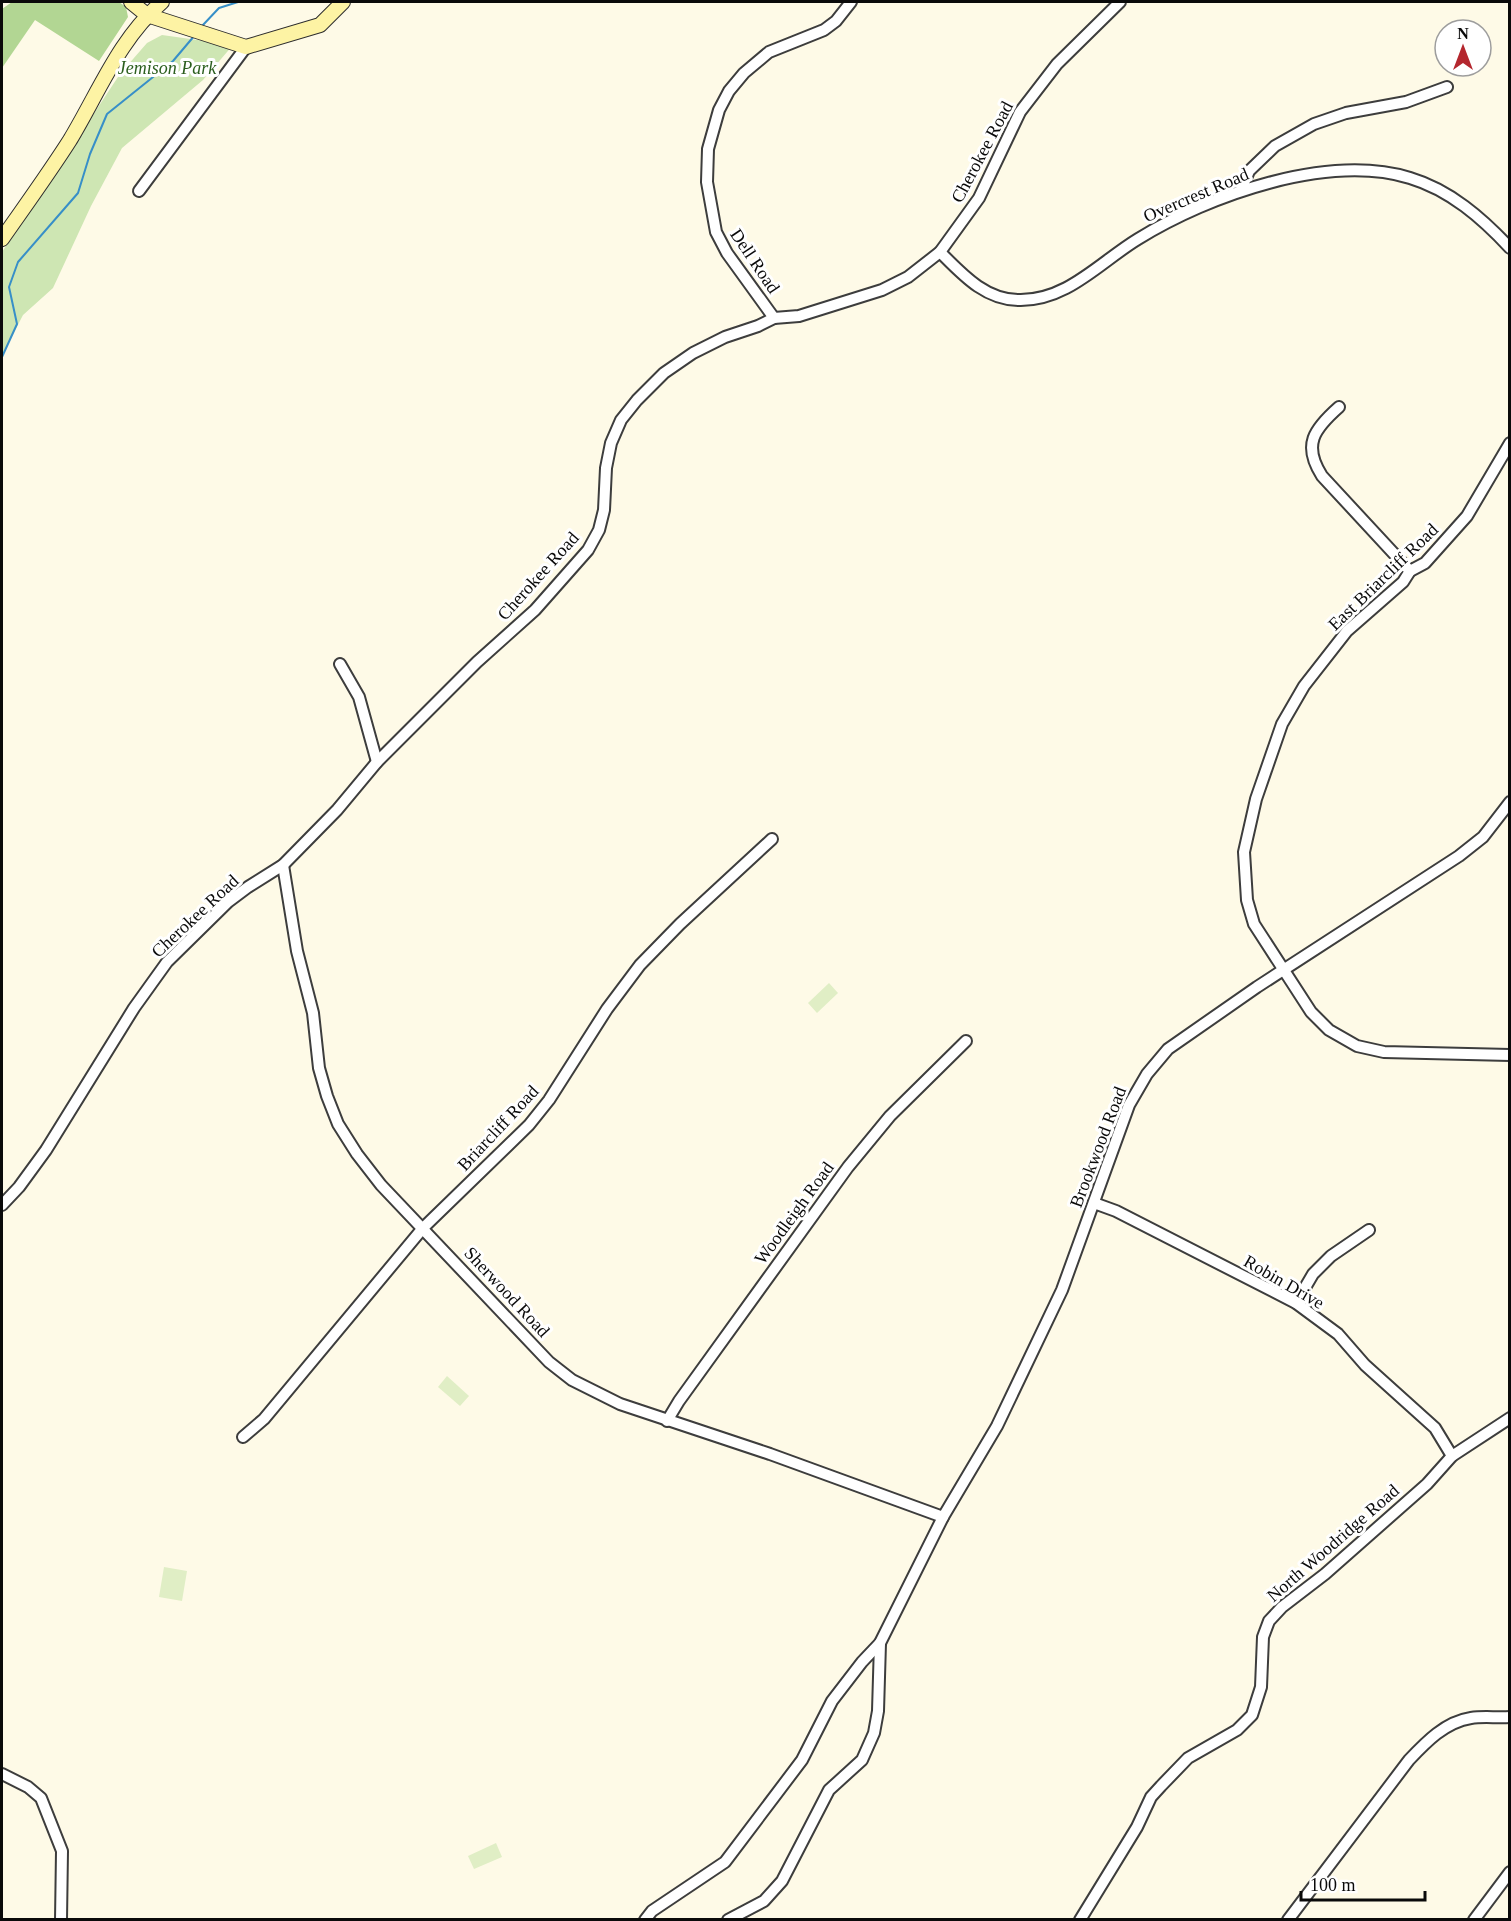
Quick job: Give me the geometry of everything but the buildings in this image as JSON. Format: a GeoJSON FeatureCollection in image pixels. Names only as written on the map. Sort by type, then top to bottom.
{"type":"FeatureCollection","features":[{"type":"Feature","properties":{"kind":"main road"},"geometry":{"type":"LineString","coordinates":[[131,2],[147,15],[246,46],[320,26],[343,2]]}},
{"type":"Feature","properties":{"kind":"main road"},"geometry":{"type":"LineString","coordinates":[[2,239],[70,140],[120,50],[147,15],[162,2]]}},
{"type":"Feature","properties":{"kind":"street","name":"Dell Road"},"geometry":{"type":"LineString","coordinates":[[774,318],[727,253],[716,232],[707,182],[708,149],[719,110],[729,91],[744,73],[769,52],[824,30],[837,21],[851,2]]}},
{"type":"Feature","properties":{"kind":"street","name":"Cherokee Road"},"geometry":{"type":"LineString","coordinates":[[2,1205],[19,1187],[46,1150],[134,1008],[167,962],[228,903],[283,865],[337,810],[377,762],[477,662],[535,610],[588,550],[599,530],[604,510],[606,468],[611,443],[621,420],[637,400],[664,373],[693,353],[725,337],[774,318],[799,315],[882,290],[908,277],[940,252],[979,198],[1020,112],[1057,64],[1120,2]]}},
{"type":"Feature","properties":{"kind":"street"},"geometry":{"type":"LineString","coordinates":[[139,191],[246,46]]}},
{"type":"Feature","properties":{"kind":"street"},"geometry":{"type":"LineString","coordinates":[[1241,190],[1249,171],[1275,146],[1314,124],[1346,113],[1406,102],[1447,87]]}},
{"type":"Feature","properties":{"kind":"street","name":"Overcrest Road"},"geometry":{"type":"LineString","coordinates":[[940,252],[968,280],[988,292],[1017,300],[1037,299],[1066,290],[1135,240],[1164,223],[1241,190],[1316,173],[1372,171],[1411,178],[1449,195],[1487,223],[1509,248]]}},
{"type":"Feature","properties":{"kind":"street"},"geometry":{"type":"LineString","coordinates":[[1339,408],[1321,423],[1316,431],[1312,443],[1314,464],[1322,476],[1410,571]]}},
{"type":"Feature","properties":{"kind":"street","name":"East Briarcliff Road"},"geometry":{"type":"LineString","coordinates":[[1509,443],[1467,516],[1425,563],[1410,571],[1403,582],[1347,631],[1304,686],[1282,724],[1256,799],[1244,852],[1247,900],[1254,924],[1311,1012],[1329,1030],[1357,1046],[1384,1052],[1509,1055]]}},
{"type":"Feature","properties":{"kind":"street"},"geometry":{"type":"LineString","coordinates":[[340,664],[359,697],[377,762]]}},
{"type":"Feature","properties":{"kind":"street","name":"Brookwood Road"},"geometry":{"type":"LineString","coordinates":[[880,1642],[943,1517],[1002,1417],[1062,1290],[1129,1105],[1146,1074],[1168,1050],[1257,987],[1459,856],[1483,837],[1509,802]]}},
{"type":"Feature","properties":{"kind":"street","name":"Briarcliff Road"},"geometry":{"type":"LineString","coordinates":[[243,1437],[264,1419],[423,1228],[529,1125],[544,1107],[607,1009],[640,965],[680,924],[772,839]]}},
{"type":"Feature","properties":{"kind":"street","name":"Sherwood Road"},"geometry":{"type":"LineString","coordinates":[[283,865],[297,951],[313,1013],[319,1068],[338,1124],[381,1185],[549,1362],[572,1380],[620,1404],[770,1454],[943,1517]]}},
{"type":"Feature","properties":{"kind":"street","name":"Woodleigh Road"},"geometry":{"type":"LineString","coordinates":[[667,1420],[848,1167],[890,1116],[966,1041]]}},
{"type":"Feature","properties":{"kind":"street","name":"Robin Drive"},"geometry":{"type":"LineString","coordinates":[[1094,1203],[1116,1211],[1296,1303],[1338,1334],[1365,1365],[1435,1428],[1452,1456]]}},
{"type":"Feature","properties":{"kind":"street"},"geometry":{"type":"LineString","coordinates":[[1296,1303],[1313,1274],[1331,1256],[1369,1230]]}},
{"type":"Feature","properties":{"kind":"street","name":"North Woodridge Road"},"geometry":{"type":"LineString","coordinates":[[1080,1920],[1137,1827],[1156,1791],[1188,1758],[1237,1730],[1251,1715],[1261,1688],[1263,1637],[1269,1621],[1282,1607],[1325,1574],[1427,1484],[1452,1456],[1509,1418]]}},
{"type":"Feature","properties":{"kind":"street"},"geometry":{"type":"LineString","coordinates":[[645,1920],[652,1911],[725,1862],[802,1760],[832,1701],[880,1642]]}},
{"type":"Feature","properties":{"kind":"street"},"geometry":{"type":"LineString","coordinates":[[728,1920],[764,1901],[782,1881],[829,1790],[862,1760],[874,1733],[878,1711],[880,1642]]}},
{"type":"Feature","properties":{"kind":"street"},"geometry":{"type":"LineString","coordinates":[[1288,1920],[1408,1760],[1431,1737],[1454,1723],[1470,1718],[1509,1717]]}},
{"type":"Feature","properties":{"kind":"street"},"geometry":{"type":"LineString","coordinates":[[2,1773],[28,1787],[41,1798],[62,1851],[61,1920]]}},
{"type":"Feature","properties":{"kind":"street"},"geometry":{"type":"LineString","coordinates":[[1474,1920],[1509,1872]]}},
{"type":"Feature","properties":{"kind":"green space"},"geometry":{"type":"Polygon","coordinates":[[[12,2],[119,2],[126,7],[128,17],[99,61],[35,20],[2,68],[2,9],[12,2]]]}},
{"type":"Feature","properties":{"kind":"green space","name":"Jemison Park"},"geometry":{"type":"Polygon","coordinates":[[[162,35],[233,45],[203,80],[122,148],[91,206],[53,288],[23,315],[2,356],[2,252],[120,74],[147,43],[162,35]]]}},
{"type":"Feature","properties":{"kind":"green space"},"geometry":{"type":"Polygon","coordinates":[[[829,983],[838,993],[817,1013],[808,1003],[829,983]]]}},
{"type":"Feature","properties":{"kind":"green space"},"geometry":{"type":"Polygon","coordinates":[[[447,1376],[469,1396],[460,1406],[438,1387],[447,1376]]]}},
{"type":"Feature","properties":{"kind":"green space"},"geometry":{"type":"Polygon","coordinates":[[[164,1567],[187,1571],[182,1601],[159,1597],[164,1567]]]}},
{"type":"Feature","properties":{"kind":"green space"},"geometry":{"type":"Polygon","coordinates":[[[496,1843],[502,1857],[474,1869],[468,1856],[496,1843]]]}},
{"type":"Feature","properties":{"kind":"waterway"},"geometry":{"type":"LineString","coordinates":[[202,26],[219,8],[238,2]]}},
{"type":"Feature","properties":{"kind":"waterway"},"geometry":{"type":"LineString","coordinates":[[2,357],[17,324],[9,287],[18,262],[78,193],[90,154],[107,114],[173,61],[195,35]]}}]}
